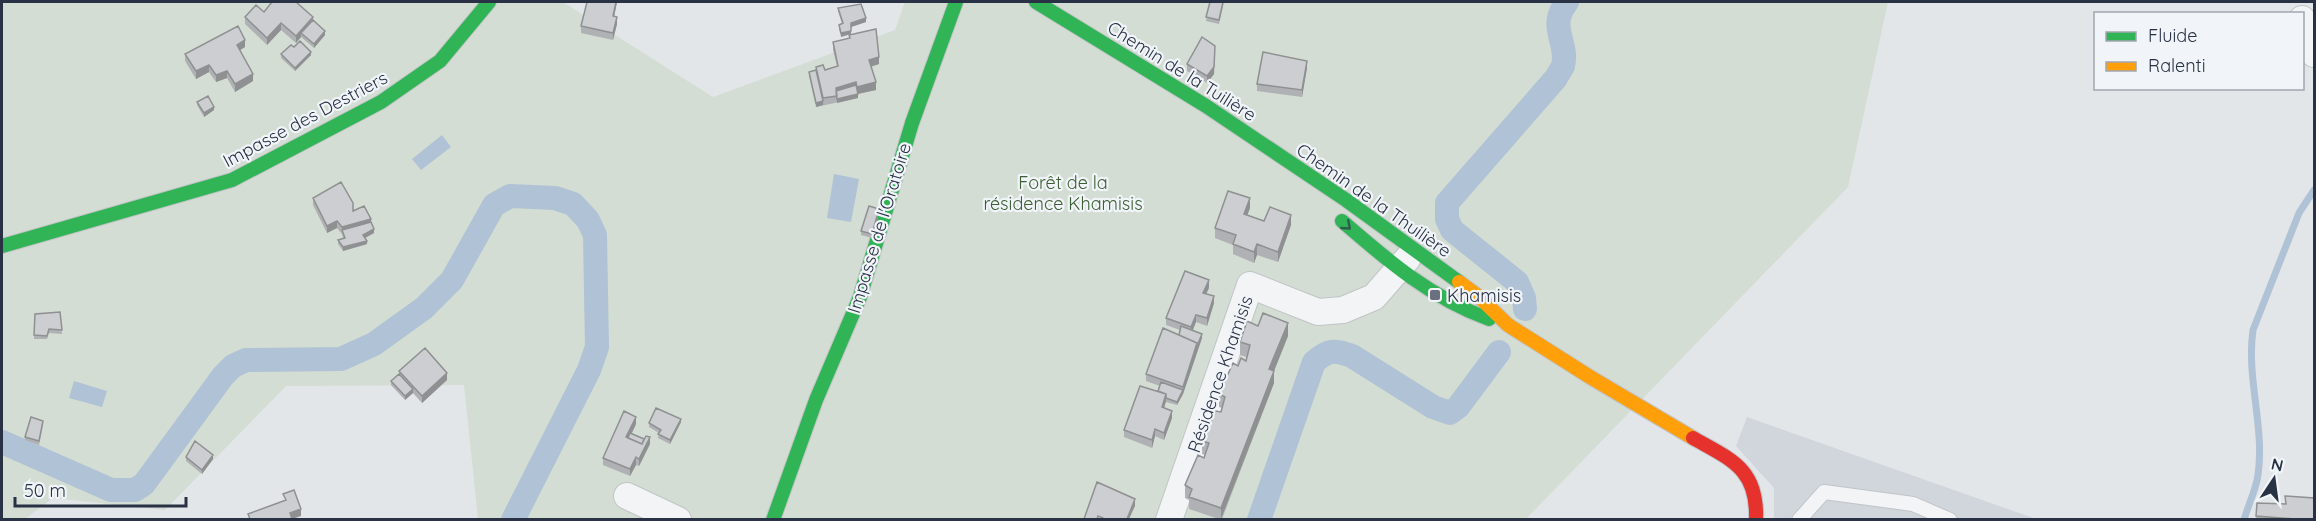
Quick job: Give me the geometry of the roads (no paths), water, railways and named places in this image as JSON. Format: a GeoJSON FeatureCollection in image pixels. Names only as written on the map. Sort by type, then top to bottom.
{"type":"FeatureCollection","features":[{"type":"Feature","properties":{"kind":"street","name":"Impasse des Destriers"},"geometry":{"type":"LineString","coordinates":[[2,246],[232,180],[390,96],[440,61],[489,2]]}},
{"type":"Feature","properties":{"kind":"street","name":"Impasse de l'Oratoire"},"geometry":{"type":"LineString","coordinates":[[773,519],[816,400],[860,297],[912,123],[956,2]]}},
{"type":"Feature","properties":{"kind":"street","name":"Chemin de la Tuilière"},"geometry":{"type":"LineString","coordinates":[[1036,2],[1206,106],[1277,154]]}},
{"type":"Feature","properties":{"kind":"street"},"geometry":{"type":"LineString","coordinates":[[2304,25],[2314,54]]}},
{"type":"Feature","properties":{"kind":"street","name":"Chemin de la Thuilière"},"geometry":{"type":"LineString","coordinates":[[1277,154],[1325,204],[1404,257]]}},
{"type":"Feature","properties":{"kind":"street","name":"Chemin de la Thuilière"},"geometry":{"type":"LineString","coordinates":[[1277,154],[1346,200],[1404,257],[1441,300],[1469,313],[1508,325]]}},
{"type":"Feature","properties":{"kind":"street"},"geometry":{"type":"LineString","coordinates":[[1404,257],[1451,289],[1467,288]]}},
{"type":"Feature","properties":{"kind":"street","name":"Résidence Khamisis"},"geometry":{"type":"LineString","coordinates":[[1169,519],[1250,285],[1318,312],[1343,310],[1374,297],[1404,257]]}},
{"type":"Feature","properties":{"kind":"street","name":"Chemin de la Thuilière"},"geometry":{"type":"LineString","coordinates":[[1467,288],[1508,325],[1590,377],[1730,459],[1746,472],[1754,489],[1756,519]]}},
{"type":"Feature","properties":{"kind":"street"},"geometry":{"type":"LineString","coordinates":[[627,496],[678,519]]}},
{"type":"Feature","properties":{"kind":"lane"},"geometry":{"type":"LineString","coordinates":[[1799,519],[1824,492],[1913,504],[1950,519]]}},
{"type":"Feature","properties":{"kind":"water"},"geometry":{"type":"Polygon","coordinates":[[[442,135],[451,147],[421,170],[412,159],[442,135]]]}},
{"type":"Feature","properties":{"kind":"water"},"geometry":{"type":"Polygon","coordinates":[[[834,174],[859,179],[851,222],[827,218],[834,174]]]}},
{"type":"Feature","properties":{"kind":"water"},"geometry":{"type":"Polygon","coordinates":[[[74,381],[107,391],[102,407],[69,398],[74,381]]]}},
{"type":"Feature","properties":{"kind":"waterway"},"geometry":{"type":"LineString","coordinates":[[1525,309],[1524,298],[1517,282],[1452,230],[1447,219],[1447,203],[1556,78],[1563,66],[1564,57],[1559,19],[1567,2]]}},
{"type":"Feature","properties":{"kind":"waterway"},"geometry":{"type":"LineString","coordinates":[[2244,520],[2257,481],[2260,457],[2251,348],[2253,330],[2299,213],[2314,190]]}},
{"type":"Feature","properties":{"kind":"waterway"},"geometry":{"type":"LineString","coordinates":[[2,442],[111,490],[135,490],[144,484],[223,376],[233,366],[246,360],[341,359],[374,344],[424,308],[452,280],[494,205],[510,196],[555,198],[573,204],[588,220],[595,235],[597,347],[589,370],[513,520]]}},
{"type":"Feature","properties":{"kind":"waterway"},"geometry":{"type":"LineString","coordinates":[[1259,520],[1314,362],[1319,358],[1332,352],[1352,356],[1433,407],[1450,413],[1458,407],[1499,352]]}},
{"type":"Feature","properties":{"kind":"place","name":"Khamisis"},"geometry":{"type":"Point","coordinates":[1435,295]}},
{"type":"Feature","properties":{"kind":"park label","name":"Forêt de la résidence Khamisis"},"geometry":{"type":"Point","coordinates":[1063,192]}}]}
